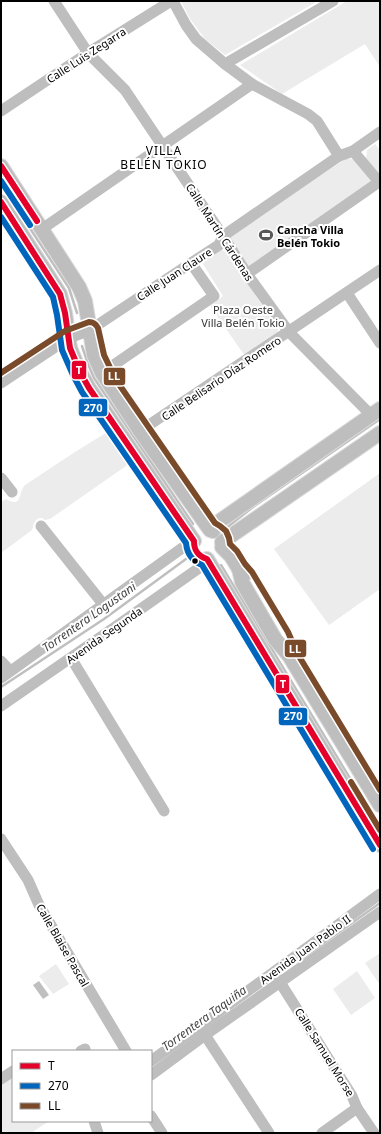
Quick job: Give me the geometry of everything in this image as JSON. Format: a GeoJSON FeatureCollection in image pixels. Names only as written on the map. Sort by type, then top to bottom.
{"type":"FeatureCollection","features":[{"type":"Feature","properties":{"kind":"main road"},"geometry":{"type":"LineString","coordinates":[[2,169],[79,287],[85,301],[94,355],[102,373],[140,431],[211,530],[219,535],[222,545],[239,569],[246,576],[282,636],[290,657],[380,805]]}},
{"type":"Feature","properties":{"kind":"main road"},"geometry":{"type":"LineString","coordinates":[[1,202],[60,294],[65,314],[70,348],[77,366],[89,388],[193,542],[196,552],[205,558],[380,845]]}},
{"type":"Feature","properties":{"kind":"main road"},"geometry":{"type":"LineString","coordinates":[[193,542],[199,532],[211,530],[217,522],[375,412]]}},
{"type":"Feature","properties":{"kind":"main road"},"geometry":{"type":"LineString","coordinates":[[205,558],[216,556],[221,551],[222,545],[380,433]]}},
{"type":"Feature","properties":{"kind":"street","name":"Calle Martín Cárdenas"},"geometry":{"type":"LineString","coordinates":[[54,1],[88,53],[125,90],[247,274],[289,332],[375,412]]}},
{"type":"Feature","properties":{"kind":"street","name":"Calle Luis Zegarra"},"geometry":{"type":"LineString","coordinates":[[1,111],[88,53],[172,1]]}},
{"type":"Feature","properties":{"kind":"street"},"geometry":{"type":"LineString","coordinates":[[172,1],[196,39],[225,64],[252,84],[308,114],[317,121],[339,156]]}},
{"type":"Feature","properties":{"kind":"street"},"geometry":{"type":"LineString","coordinates":[[225,64],[333,1]]}},
{"type":"Feature","properties":{"kind":"street"},"geometry":{"type":"LineString","coordinates":[[42,229],[252,84]]}},
{"type":"Feature","properties":{"kind":"street","name":"Calle Juan Claure"},"geometry":{"type":"LineString","coordinates":[[1,383],[69,338],[90,330],[219,244],[223,236],[339,156],[353,151],[380,132]]}},
{"type":"Feature","properties":{"kind":"street"},"geometry":{"type":"LineString","coordinates":[[247,274],[380,183],[353,151]]}},
{"type":"Feature","properties":{"kind":"street"},"geometry":{"type":"LineString","coordinates":[[102,373],[214,296],[191,263]]}},
{"type":"Feature","properties":{"kind":"street","name":"Calle Belisario Díaz Romero"},"geometry":{"type":"LineString","coordinates":[[140,431],[380,270]]}},
{"type":"Feature","properties":{"kind":"street"},"geometry":{"type":"LineString","coordinates":[[347,293],[380,343]]}},
{"type":"Feature","properties":{"kind":"street"},"geometry":{"type":"LineString","coordinates":[[1,478],[12,492]]}},
{"type":"Feature","properties":{"kind":"street"},"geometry":{"type":"LineString","coordinates":[[41,526],[103,604]]}},
{"type":"Feature","properties":{"kind":"street"},"geometry":{"type":"LineString","coordinates":[[1,661],[6,675],[103,604],[185,546],[193,542]]}},
{"type":"Feature","properties":{"kind":"street","name":"Avenida Segunda"},"geometry":{"type":"LineString","coordinates":[[1,706],[198,568],[205,558]]}},
{"type":"Feature","properties":{"kind":"street"},"geometry":{"type":"LineString","coordinates":[[71,658],[164,812]]}},
{"type":"Feature","properties":{"kind":"street","name":"Calle Blaise Pascal"},"geometry":{"type":"LineString","coordinates":[[1,839],[28,880],[39,905],[125,1050]]}},
{"type":"Feature","properties":{"kind":"street","name":"Avenida Juan Pablo II"},"geometry":{"type":"LineString","coordinates":[[152,1074],[205,1035],[380,894]]}},
{"type":"Feature","properties":{"kind":"street","name":"Avenida Juan Pablo II"},"geometry":{"type":"LineString","coordinates":[[152,1059],[277,977],[380,912]]}},
{"type":"Feature","properties":{"kind":"street","name":"Calle Samuel Morse"},"geometry":{"type":"LineString","coordinates":[[277,977],[352,1096],[357,1108],[374,1133]]}},
{"type":"Feature","properties":{"kind":"street"},"geometry":{"type":"LineString","coordinates":[[205,1035],[269,1133]]}},
{"type":"Feature","properties":{"kind":"street"},"geometry":{"type":"LineString","coordinates":[[1,1079],[12,1072]]}},
{"type":"Feature","properties":{"kind":"street"},"geometry":{"type":"LineString","coordinates":[[322,1133],[357,1108]]}},
{"type":"Feature","properties":{"kind":"street"},"geometry":{"type":"LineString","coordinates":[[152,1118],[162,1133]]}},
{"type":"Feature","properties":{"kind":"street"},"geometry":{"type":"LineString","coordinates":[[94,1122],[98,1133]]}},
{"type":"Feature","properties":{"kind":"green space"},"geometry":{"type":"Polygon","coordinates":[[[181,1],[318,1],[225,55],[205,39],[190,19],[181,1]]]}},
{"type":"Feature","properties":{"kind":"green space"},"geometry":{"type":"Polygon","coordinates":[[[347,1],[380,1],[380,67],[365,44],[282,94],[240,65],[347,1]]]}},
{"type":"Feature","properties":{"kind":"green space"},"geometry":{"type":"Polygon","coordinates":[[[375,144],[380,150],[380,176],[366,160],[367,150],[375,144]]]}},
{"type":"Feature","properties":{"kind":"green space"},"geometry":{"type":"Polygon","coordinates":[[[347,158],[355,160],[371,179],[371,182],[249,267],[247,266],[230,237],[232,233],[347,158]]]}},
{"type":"Feature","properties":{"kind":"green space","name":"Plaza Oeste Villa Belén Tokio"},"geometry":{"type":"Polygon","coordinates":[[[221,250],[225,251],[278,328],[278,333],[245,356],[210,306],[223,296],[203,264],[204,261],[221,250]]]}},
{"type":"Feature","properties":{"kind":"green space"},"geometry":{"type":"Polygon","coordinates":[[[109,431],[115,445],[122,455],[128,459],[129,463],[50,519],[45,520],[39,518],[36,520],[32,530],[1,553],[1,502],[6,499],[11,502],[18,501],[25,485],[109,431]]]}},
{"type":"Feature","properties":{"kind":"green space"},"geometry":{"type":"Polygon","coordinates":[[[380,473],[380,589],[329,625],[274,549],[380,473]]]}},
{"type":"Feature","properties":{"kind":"green space"},"geometry":{"type":"Polygon","coordinates":[[[380,953],[380,985],[365,963],[380,953]]]}},
{"type":"Feature","properties":{"kind":"green space"},"geometry":{"type":"Polygon","coordinates":[[[56,964],[69,984],[53,994],[39,976],[56,964]]]}},
{"type":"Feature","properties":{"kind":"green space"},"geometry":{"type":"Polygon","coordinates":[[[357,971],[375,998],[351,1015],[333,989],[357,971]]]}},
{"type":"Feature","properties":{"kind":"green space"},"geometry":{"type":"Polygon","coordinates":[[[12,1078],[12,1122],[48,1122],[31,1133],[1,1133],[1,1085],[12,1078]]]}},
{"type":"Feature","properties":{"kind":"shaded area"},"geometry":{"type":"Polygon","coordinates":[[[39,981],[49,995],[43,999],[33,985],[39,981]]]}},
{"type":"Feature","properties":{"kind":"waterway"},"geometry":{"type":"LineString","coordinates":[[1,184],[69,288],[77,313]]}},
{"type":"Feature","properties":{"kind":"waterway"},"geometry":{"type":"LineString","coordinates":[[82,346],[94,378],[193,524]]}},
{"type":"Feature","properties":{"kind":"waterway","name":"Torrentera Logustani"},"geometry":{"type":"LineString","coordinates":[[225,529],[253,507],[380,419]]}},
{"type":"Feature","properties":{"kind":"waterway","name":"Torrentera Logustani"},"geometry":{"type":"LineString","coordinates":[[1,687],[104,619],[186,559]]}},
{"type":"Feature","properties":{"kind":"waterway"},"geometry":{"type":"LineString","coordinates":[[221,565],[380,828]]}},
{"type":"Feature","properties":{"kind":"waterway","name":"Torrentera Taquiña"},"geometry":{"type":"LineString","coordinates":[[300,960],[380,903]]}},
{"type":"Feature","properties":{"kind":"transit line","name":"T"},"geometry":{"type":"LineString","coordinates":[[1,166],[37,221]]}},
{"type":"Feature","properties":{"kind":"transit line","name":"270"},"geometry":{"type":"LineString","coordinates":[[1,181],[30,225]]}},
{"type":"Feature","properties":{"kind":"transit line","name":"T"},"geometry":{"type":"LineString","coordinates":[[1,202],[60,294],[65,313],[70,348],[80,372],[89,388],[194,541],[197,553],[207,559],[380,845]]}},
{"type":"Feature","properties":{"kind":"transit line","name":"270"},"geometry":{"type":"LineString","coordinates":[[1,217],[53,297],[62,350],[82,392],[186,543],[191,557],[202,565],[373,849]]}},
{"type":"Feature","properties":{"kind":"transit line","name":"LL"},"geometry":{"type":"LineString","coordinates":[[1,373],[65,331],[89,322],[96,325],[104,355],[116,380],[215,523],[226,531],[230,544],[252,572],[288,632],[297,653],[380,790]]}},
{"type":"Feature","properties":{"kind":"transit line","name":"LL"},"geometry":{"type":"LineString","coordinates":[[351,782],[380,830]]}},
{"type":"Feature","properties":{"kind":"place","name":"Cancha Villa Belén Tokio"},"geometry":{"type":"Point","coordinates":[266,235]}},
{"type":"Feature","properties":{"kind":"district","name":"VILLA BELÉN TOKIO"},"geometry":{"type":"Point","coordinates":[164,157]}}]}
